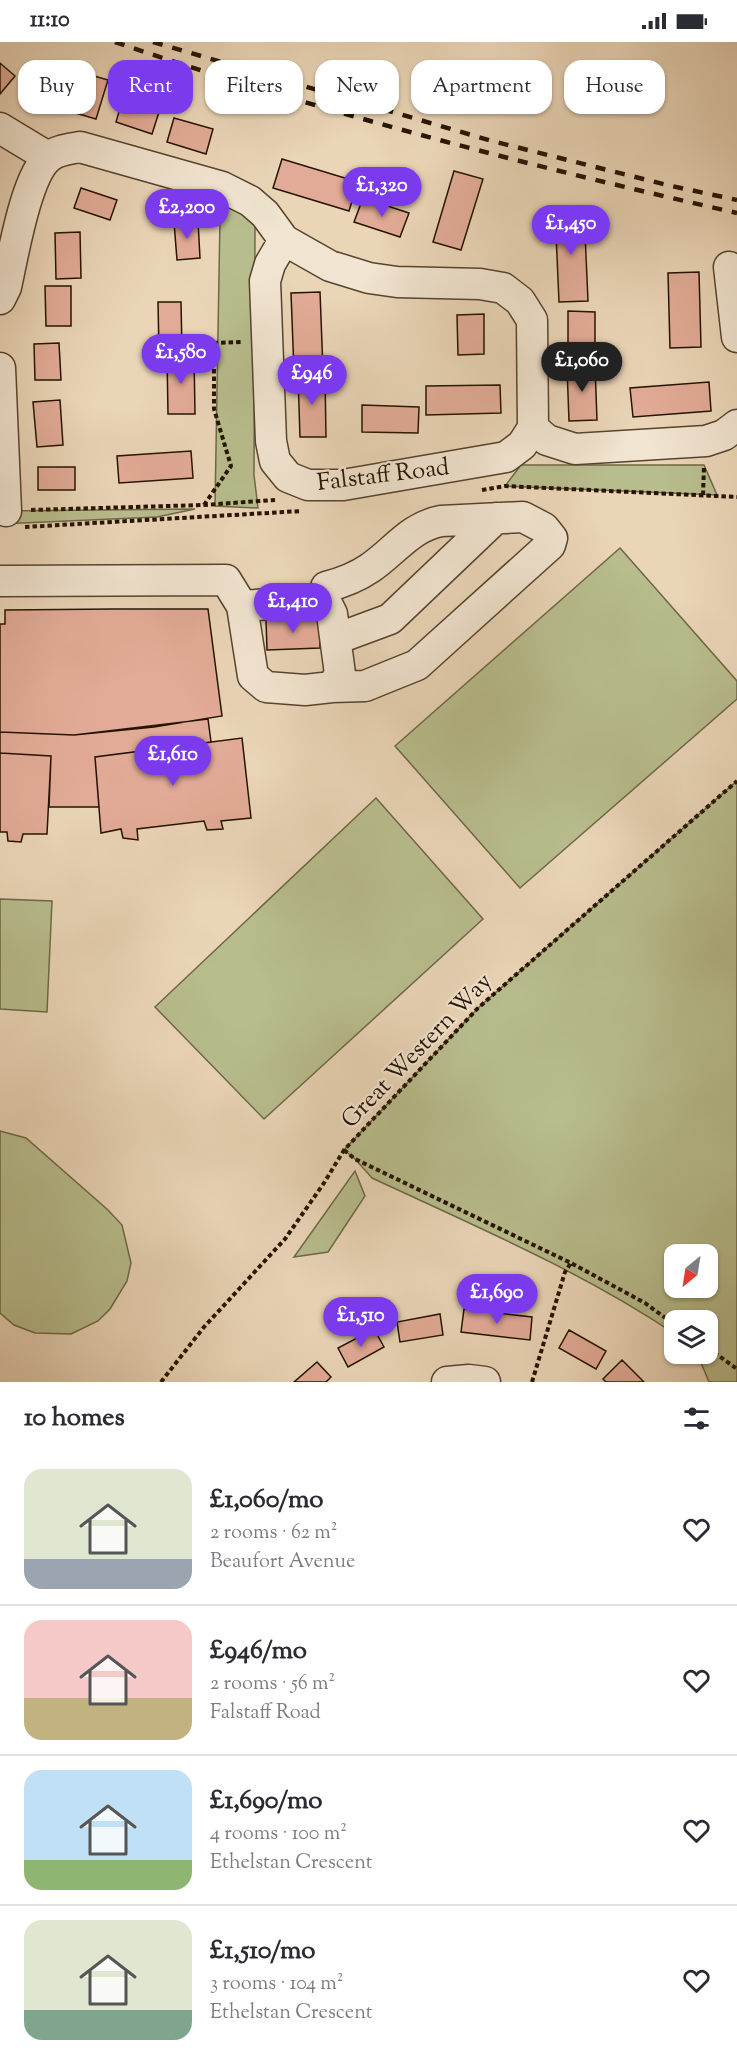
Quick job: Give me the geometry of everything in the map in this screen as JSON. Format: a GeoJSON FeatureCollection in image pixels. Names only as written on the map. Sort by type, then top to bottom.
{"type":"FeatureCollection","features":[{"type":"Feature","properties":{"kind":"street"},"geometry":{"type":"LineString","coordinates":[[0,128],[48,157]]}},
{"type":"Feature","properties":{"kind":"street"},"geometry":{"type":"LineString","coordinates":[[0,299],[6,287],[31,182],[48,157],[80,147],[222,187],[250,201],[264,214],[284,240],[330,266],[369,278],[397,282],[480,284],[503,288],[520,300],[532,320],[533,428],[547,440],[575,448],[706,441],[724,435],[737,425]]}},
{"type":"Feature","properties":{"kind":"street","name":"Falstaff Road"},"geometry":{"type":"LineString","coordinates":[[284,240],[270,264],[265,280],[271,441],[274,461],[288,477],[308,485],[342,485],[506,457],[522,445],[533,428]]}},
{"type":"Feature","properties":{"kind":"street"},"geometry":{"type":"LineString","coordinates":[[729,267],[737,337]]}},
{"type":"Feature","properties":{"kind":"street"},"geometry":{"type":"LineString","coordinates":[[0,368],[6,511]]}},
{"type":"Feature","properties":{"kind":"street"},"geometry":{"type":"LineString","coordinates":[[0,581],[226,580],[242,606],[253,676],[266,687],[305,690],[365,686],[417,665],[550,545],[552,538],[544,528],[524,517],[429,524],[406,537],[371,567],[353,577],[326,587],[325,600],[332,614],[340,674],[332,687]]}},
{"type":"Feature","properties":{"kind":"street"},"geometry":{"type":"LineString","coordinates":[[336,639],[390,620],[496,518]]}},
{"type":"Feature","properties":{"kind":"street"},"geometry":{"type":"LineString","coordinates":[[242,606],[325,600]]}},
{"type":"Feature","properties":{"kind":"street"},"geometry":{"type":"LineString","coordinates":[[447,1382],[469,1380],[485,1382]]}},
{"type":"Feature","properties":{"kind":"path"},"geometry":{"type":"LineString","coordinates":[[203,505],[231,466],[214,410],[214,343],[267,342]]}},
{"type":"Feature","properties":{"kind":"path"},"geometry":{"type":"LineString","coordinates":[[6,511],[203,505],[275,500],[288,477]]}},
{"type":"Feature","properties":{"kind":"path","name":"Great Western Way"},"geometry":{"type":"LineString","coordinates":[[160,1382],[204,1327],[285,1239],[324,1184],[344,1150],[478,1008],[737,782]]}},
{"type":"Feature","properties":{"kind":"path"},"geometry":{"type":"LineString","coordinates":[[344,1150],[355,1159],[571,1263],[645,1304],[664,1317]]}},
{"type":"Feature","properties":{"kind":"path"},"geometry":{"type":"LineString","coordinates":[[532,1382],[566,1272],[571,1263]]}},
{"type":"Feature","properties":{"kind":"path"},"geometry":{"type":"LineString","coordinates":[[718,1355],[737,1369]]}},
{"type":"Feature","properties":{"kind":"green space"},"geometry":{"type":"Polygon","coordinates":[[[228,207],[243,214],[255,226],[254,475],[258,508],[215,506],[220,218],[228,207]]]}},
{"type":"Feature","properties":{"kind":"green space"},"geometry":{"type":"Polygon","coordinates":[[[521,465],[704,465],[717,495],[505,486],[521,465]]]}},
{"type":"Feature","properties":{"kind":"green space"},"geometry":{"type":"Polygon","coordinates":[[[195,509],[157,517],[0,524],[0,511],[195,509]]]}},
{"type":"Feature","properties":{"kind":"green space"},"geometry":{"type":"Polygon","coordinates":[[[620,548],[737,681],[737,699],[520,888],[395,746],[620,548]]]}},
{"type":"Feature","properties":{"kind":"green space"},"geometry":{"type":"Polygon","coordinates":[[[737,781],[737,1382],[709,1382],[702,1364],[718,1364],[718,1310],[664,1310],[664,1327],[565,1270],[372,1178],[344,1150],[478,1008],[737,781]]]}},
{"type":"Feature","properties":{"kind":"green space"},"geometry":{"type":"Polygon","coordinates":[[[376,798],[483,919],[264,1119],[155,1007],[376,798]]]}},
{"type":"Feature","properties":{"kind":"green space"},"geometry":{"type":"Polygon","coordinates":[[[0,899],[52,901],[47,1012],[0,1009],[0,899]]]}},
{"type":"Feature","properties":{"kind":"green space"},"geometry":{"type":"Polygon","coordinates":[[[0,1131],[26,1138],[122,1225],[131,1263],[127,1281],[110,1309],[98,1321],[71,1334],[35,1333],[14,1325],[0,1313],[0,1131]]]}},
{"type":"Feature","properties":{"kind":"green space"},"geometry":{"type":"Polygon","coordinates":[[[355,1171],[365,1196],[328,1252],[294,1257],[355,1171]]]}},
{"type":"Feature","properties":{"kind":"building"},"geometry":{"type":"Polygon","coordinates":[[[0,63],[15,76],[0,94],[0,63]]]}},
{"type":"Feature","properties":{"kind":"building"},"geometry":{"type":"Polygon","coordinates":[[[96,76],[108,80],[96,119],[79,114],[96,114],[96,76]]]}},
{"type":"Feature","properties":{"kind":"building"},"geometry":{"type":"Polygon","coordinates":[[[118,114],[158,114],[152,134],[116,122],[118,114]]]}},
{"type":"Feature","properties":{"kind":"building"},"geometry":{"type":"Polygon","coordinates":[[[174,118],[213,129],[206,154],[167,142],[174,118]]]}},
{"type":"Feature","properties":{"kind":"building"},"geometry":{"type":"Polygon","coordinates":[[[282,159],[358,182],[349,211],[273,188],[282,159]]]}},
{"type":"Feature","properties":{"kind":"building"},"geometry":{"type":"Polygon","coordinates":[[[454,171],[483,179],[461,250],[433,242],[454,171]]]}},
{"type":"Feature","properties":{"kind":"building"},"geometry":{"type":"Polygon","coordinates":[[[81,188],[117,200],[110,220],[74,208],[81,188]]]}},
{"type":"Feature","properties":{"kind":"building"},"geometry":{"type":"Polygon","coordinates":[[[363,198],[409,213],[400,237],[354,222],[363,198]]]}},
{"type":"Feature","properties":{"kind":"building"},"geometry":{"type":"Polygon","coordinates":[[[584,210],[588,301],[559,302],[555,211],[584,210]]]}},
{"type":"Feature","properties":{"kind":"building"},"geometry":{"type":"Polygon","coordinates":[[[198,221],[200,258],[177,260],[174,222],[198,221]]]}},
{"type":"Feature","properties":{"kind":"building"},"geometry":{"type":"Polygon","coordinates":[[[80,232],[81,278],[56,279],[55,233],[80,232]]]}},
{"type":"Feature","properties":{"kind":"building"},"geometry":{"type":"Polygon","coordinates":[[[699,272],[701,347],[670,348],[668,273],[699,272]]]}},
{"type":"Feature","properties":{"kind":"building"},"geometry":{"type":"Polygon","coordinates":[[[45,286],[71,286],[71,326],[46,326],[45,286]]]}},
{"type":"Feature","properties":{"kind":"building"},"geometry":{"type":"Polygon","coordinates":[[[320,292],[323,370],[294,371],[291,293],[320,292]]]}},
{"type":"Feature","properties":{"kind":"building"},"geometry":{"type":"Polygon","coordinates":[[[158,302],[181,302],[182,351],[159,352],[158,302]]]}},
{"type":"Feature","properties":{"kind":"building"},"geometry":{"type":"Polygon","coordinates":[[[568,311],[595,312],[595,352],[568,352],[568,311]]]}},
{"type":"Feature","properties":{"kind":"building"},"geometry":{"type":"Polygon","coordinates":[[[484,314],[484,354],[458,355],[457,315],[484,314]]]}},
{"type":"Feature","properties":{"kind":"building"},"geometry":{"type":"Polygon","coordinates":[[[59,343],[61,380],[35,380],[34,344],[59,343]]]}},
{"type":"Feature","properties":{"kind":"building"},"geometry":{"type":"Polygon","coordinates":[[[194,355],[195,414],[168,414],[167,356],[194,355]]]}},
{"type":"Feature","properties":{"kind":"building"},"geometry":{"type":"Polygon","coordinates":[[[595,366],[597,420],[569,421],[567,367],[595,366]]]}},
{"type":"Feature","properties":{"kind":"building"},"geometry":{"type":"Polygon","coordinates":[[[325,375],[326,437],[300,437],[298,376],[325,375]]]}},
{"type":"Feature","properties":{"kind":"building"},"geometry":{"type":"Polygon","coordinates":[[[709,382],[711,411],[633,417],[630,388],[709,382]]]}},
{"type":"Feature","properties":{"kind":"building"},"geometry":{"type":"Polygon","coordinates":[[[500,385],[501,413],[426,415],[426,386],[500,385]]]}},
{"type":"Feature","properties":{"kind":"building"},"geometry":{"type":"Polygon","coordinates":[[[60,400],[63,445],[37,447],[33,402],[60,400]]]}},
{"type":"Feature","properties":{"kind":"building"},"geometry":{"type":"Polygon","coordinates":[[[362,405],[419,407],[418,433],[362,432],[362,405]]]}},
{"type":"Feature","properties":{"kind":"building"},"geometry":{"type":"Polygon","coordinates":[[[191,451],[193,478],[119,483],[117,456],[191,451]]]}},
{"type":"Feature","properties":{"kind":"building"},"geometry":{"type":"Polygon","coordinates":[[[38,467],[75,467],[75,490],[38,490],[38,467]]]}},
{"type":"Feature","properties":{"kind":"building"},"geometry":{"type":"Polygon","coordinates":[[[208,609],[222,716],[154,727],[74,735],[0,732],[0,624],[5,624],[5,610],[208,609]]]}},
{"type":"Feature","properties":{"kind":"building"},"geometry":{"type":"Polygon","coordinates":[[[319,618],[320,648],[267,650],[266,620],[319,618]]]}},
{"type":"Feature","properties":{"kind":"building"},"geometry":{"type":"Polygon","coordinates":[[[208,719],[211,742],[95,757],[99,807],[49,807],[51,756],[0,753],[0,732],[74,735],[208,719]]]}},
{"type":"Feature","properties":{"kind":"building"},"geometry":{"type":"Polygon","coordinates":[[[242,738],[251,818],[221,821],[223,829],[207,830],[204,821],[137,829],[138,840],[123,838],[121,829],[101,833],[95,757],[242,738]]]}},
{"type":"Feature","properties":{"kind":"building"},"geometry":{"type":"Polygon","coordinates":[[[0,753],[51,756],[47,834],[23,834],[21,842],[8,841],[7,832],[0,832],[0,753]]]}},
{"type":"Feature","properties":{"kind":"building"},"geometry":{"type":"Polygon","coordinates":[[[464,1309],[532,1317],[530,1340],[461,1332],[464,1309]]]}},
{"type":"Feature","properties":{"kind":"building"},"geometry":{"type":"Polygon","coordinates":[[[440,1314],[443,1335],[400,1342],[397,1322],[440,1314]]]}},
{"type":"Feature","properties":{"kind":"building"},"geometry":{"type":"Polygon","coordinates":[[[374,1329],[384,1347],[348,1367],[338,1348],[374,1329]]]}},
{"type":"Feature","properties":{"kind":"building"},"geometry":{"type":"Polygon","coordinates":[[[569,1330],[606,1351],[596,1369],[559,1348],[569,1330]]]}},
{"type":"Feature","properties":{"kind":"building"},"geometry":{"type":"Polygon","coordinates":[[[622,1360],[644,1382],[606,1382],[603,1379],[622,1360]]]}},
{"type":"Feature","properties":{"kind":"building"},"geometry":{"type":"Polygon","coordinates":[[[317,1362],[331,1377],[326,1382],[294,1382],[317,1362]]]}},
{"type":"Feature","properties":{"kind":"railway"},"geometry":{"type":"LineString","coordinates":[[115,42],[268,91],[424,136],[737,213]]}},
{"type":"Feature","properties":{"kind":"railway"},"geometry":{"type":"LineString","coordinates":[[153,42],[492,141],[667,185],[737,200]]}}]}
